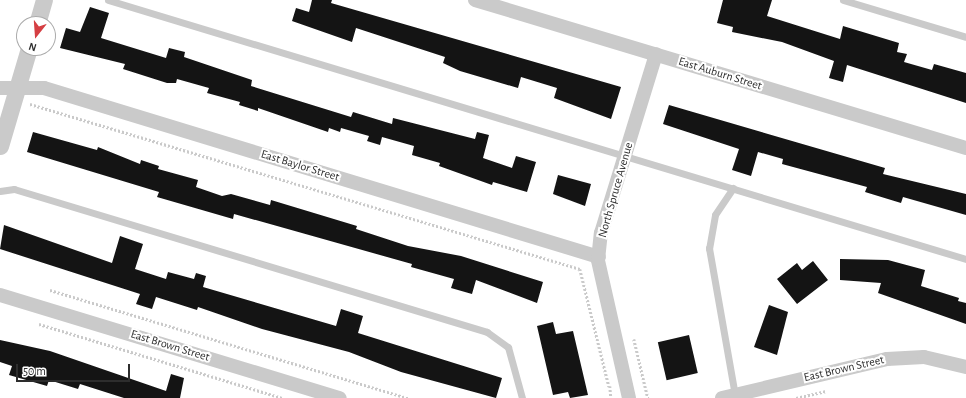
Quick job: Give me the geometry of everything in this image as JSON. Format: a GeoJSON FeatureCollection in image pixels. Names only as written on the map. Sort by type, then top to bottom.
{"type":"FeatureCollection","features":[{"type":"Feature","properties":{"kind":"street"},"geometry":{"type":"LineString","coordinates":[[39,16],[44,0]]}},
{"type":"Feature","properties":{"kind":"street","name":"East Auburn Street"},"geometry":{"type":"LineString","coordinates":[[475,0],[966,148]]}},
{"type":"Feature","properties":{"kind":"street","name":"North Spruce Avenue"},"geometry":{"type":"LineString","coordinates":[[629,398],[599,257],[601,233],[656,54]]}},
{"type":"Feature","properties":{"kind":"street"},"geometry":{"type":"LineString","coordinates":[[0,146],[28,56]]}},
{"type":"Feature","properties":{"kind":"street","name":"East Baylor Street"},"geometry":{"type":"LineString","coordinates":[[0,88],[16,93],[44,88],[599,257]]}},
{"type":"Feature","properties":{"kind":"street","name":"East Brown Street"},"geometry":{"type":"LineString","coordinates":[[0,295],[340,398]]}},
{"type":"Feature","properties":{"kind":"street","name":"East Brown Street"},"geometry":{"type":"LineString","coordinates":[[728,396],[908,356],[966,367]]}},
{"type":"Feature","properties":{"kind":"lane"},"geometry":{"type":"LineString","coordinates":[[108,0],[966,258]]}},
{"type":"Feature","properties":{"kind":"lane"},"geometry":{"type":"LineString","coordinates":[[843,0],[966,37]]}},
{"type":"Feature","properties":{"kind":"lane"},"geometry":{"type":"LineString","coordinates":[[728,396],[709,248],[715,215],[733,188]]}},
{"type":"Feature","properties":{"kind":"lane"},"geometry":{"type":"LineString","coordinates":[[0,191],[14,189],[487,332],[508,347],[522,398]]}},
{"type":"Feature","properties":{"kind":"path"},"geometry":{"type":"LineString","coordinates":[[16,93],[580,269],[609,386]]}},
{"type":"Feature","properties":{"kind":"path"},"geometry":{"type":"LineString","coordinates":[[50,290],[408,398]]}},
{"type":"Feature","properties":{"kind":"path"},"geometry":{"type":"LineString","coordinates":[[39,324],[283,398]]}},
{"type":"Feature","properties":{"kind":"path"},"geometry":{"type":"LineString","coordinates":[[634,340],[648,398]]}},
{"type":"Feature","properties":{"kind":"path"},"geometry":{"type":"LineString","coordinates":[[796,398],[826,391]]}},
{"type":"Feature","properties":{"kind":"building"},"geometry":{"type":"Polygon","coordinates":[[[312,0],[332,0],[331,3],[621,87],[611,119],[554,98],[557,88],[521,77],[518,88],[460,71],[443,63],[445,57],[356,28],[352,42],[292,21],[296,8],[309,12],[312,0]]]}},
{"type":"Feature","properties":{"kind":"building"},"geometry":{"type":"Polygon","coordinates":[[[723,0],[772,0],[767,16],[840,39],[843,26],[899,43],[897,52],[907,54],[904,62],[932,70],[934,64],[966,73],[966,103],[847,65],[843,82],[829,78],[834,61],[782,42],[732,32],[733,27],[717,23],[723,0]]]}},
{"type":"Feature","properties":{"kind":"building"},"geometry":{"type":"Polygon","coordinates":[[[90,7],[109,13],[101,38],[166,58],[169,48],[185,52],[184,57],[252,80],[251,86],[351,117],[353,112],[392,124],[393,118],[475,139],[477,132],[489,135],[483,158],[512,168],[516,156],[536,162],[527,192],[493,182],[492,185],[439,166],[440,163],[412,155],[414,146],[382,137],[380,145],[367,141],[369,136],[341,128],[340,132],[329,128],[328,132],[258,108],[258,111],[239,105],[240,102],[207,93],[209,88],[177,79],[176,83],[167,83],[123,69],[125,64],[60,48],[66,28],[80,32],[90,7]]]}},
{"type":"Feature","properties":{"kind":"building"},"geometry":{"type":"Polygon","coordinates":[[[669,105],[885,168],[883,174],[966,194],[966,215],[903,197],[901,203],[865,192],[867,187],[782,164],[783,159],[758,152],[751,176],[732,170],[739,149],[663,124],[669,105]]]}},
{"type":"Feature","properties":{"kind":"building"},"geometry":{"type":"Polygon","coordinates":[[[33,132],[97,150],[98,147],[140,164],[141,160],[159,166],[158,169],[198,180],[196,187],[222,196],[231,194],[270,205],[271,200],[357,226],[356,229],[408,246],[461,256],[543,282],[537,303],[476,280],[472,294],[451,288],[454,279],[411,267],[412,264],[234,214],[233,219],[157,197],[159,192],[27,152],[33,132]]]}},
{"type":"Feature","properties":{"kind":"building"},"geometry":{"type":"Polygon","coordinates":[[[558,175],[591,184],[585,206],[553,194],[558,175]]]}},
{"type":"Feature","properties":{"kind":"building"},"geometry":{"type":"Polygon","coordinates":[[[4,225],[112,263],[120,236],[143,244],[135,269],[166,279],[168,272],[194,279],[196,273],[206,276],[203,287],[336,326],[341,309],[363,316],[358,333],[502,378],[496,398],[401,372],[349,352],[262,329],[198,307],[197,310],[156,297],[152,309],[136,304],[140,294],[0,249],[4,225]]]}},
{"type":"Feature","properties":{"kind":"building"},"geometry":{"type":"Polygon","coordinates":[[[840,259],[888,260],[925,270],[921,286],[959,298],[958,301],[966,303],[966,324],[878,293],[881,283],[840,280],[840,259]]]}},
{"type":"Feature","properties":{"kind":"building"},"geometry":{"type":"Polygon","coordinates":[[[813,261],[828,280],[797,304],[777,279],[797,263],[802,270],[813,261]]]}},
{"type":"Feature","properties":{"kind":"building"},"geometry":{"type":"Polygon","coordinates":[[[769,305],[788,312],[777,355],[754,347],[769,305]]]}},
{"type":"Feature","properties":{"kind":"building"},"geometry":{"type":"Polygon","coordinates":[[[553,322],[556,334],[573,331],[588,395],[570,398],[568,392],[553,395],[537,326],[553,322]]]}},
{"type":"Feature","properties":{"kind":"building"},"geometry":{"type":"Polygon","coordinates":[[[689,335],[698,373],[667,380],[658,342],[689,335]]]}},
{"type":"Feature","properties":{"kind":"building"},"geometry":{"type":"Polygon","coordinates":[[[0,340],[50,351],[166,391],[171,374],[184,378],[180,398],[124,398],[80,384],[78,389],[49,380],[47,386],[9,375],[12,366],[0,362],[0,340]]]}}]}
